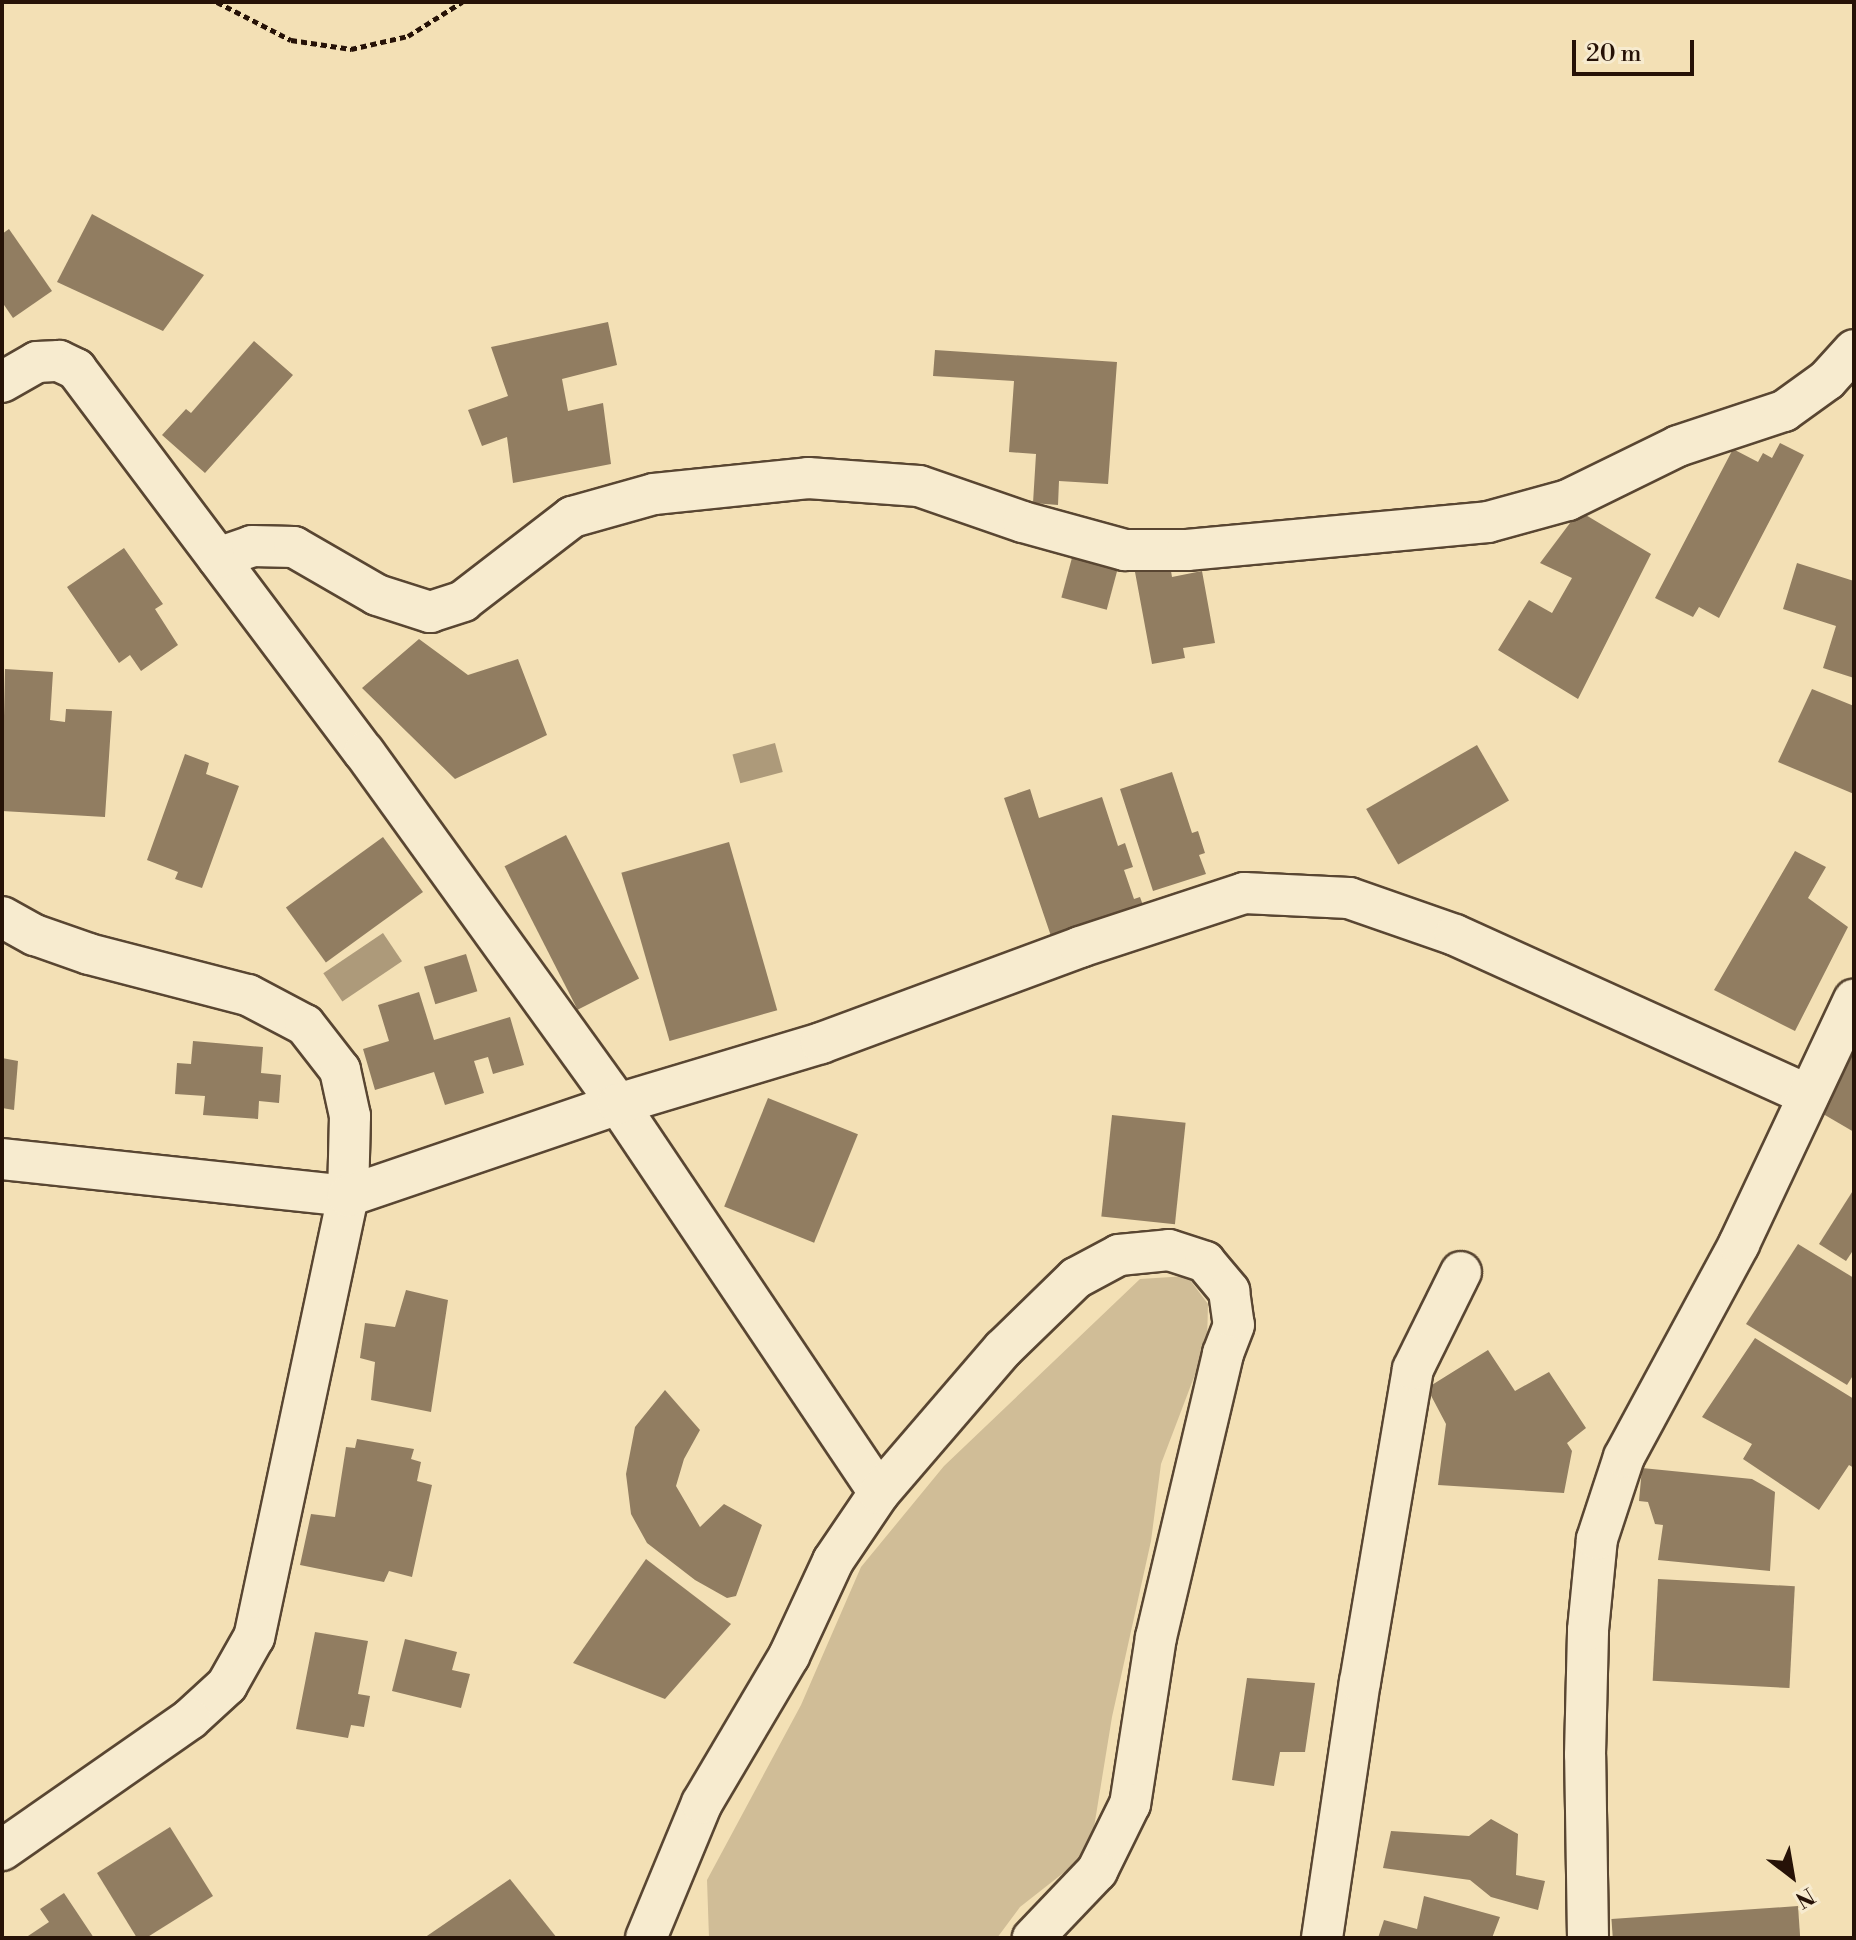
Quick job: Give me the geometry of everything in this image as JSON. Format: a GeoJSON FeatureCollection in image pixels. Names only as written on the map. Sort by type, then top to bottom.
{"type":"FeatureCollection","features":[{"type":"Feature","properties":{"kind":"street"},"geometry":{"type":"LineString","coordinates":[[218,558],[252,546],[294,547],[377,595],[430,612],[463,601],[572,517],[654,494],[808,478],[919,486],[1023,522],[1125,550],[1187,550],[1488,522],[1568,500],[1678,446],[1784,411],[1827,380],[1854,350]]}},
{"type":"Feature","properties":{"kind":"street"},"geometry":{"type":"LineString","coordinates":[[2,382],[37,362],[59,361],[76,369],[364,752],[618,1104],[879,1493]]}},
{"type":"Feature","properties":{"kind":"street"},"geometry":{"type":"LineString","coordinates":[[2,1159],[348,1196],[618,1104],[821,1043],[1080,947],[1244,893],[1349,898],[1455,935],[1808,1095]]}},
{"type":"Feature","properties":{"kind":"street"},"geometry":{"type":"LineString","coordinates":[[2,917],[35,935],[89,954],[248,995],[305,1025],[340,1070],[350,1116],[348,1196],[254,1637],[227,1685],[190,1719],[2,1850]]}},
{"type":"Feature","properties":{"kind":"street"},"geometry":{"type":"LineString","coordinates":[[1588,1938],[1585,1755],[1588,1630],[1597,1539],[1624,1457],[1739,1244],[1854,1000]]}},
{"type":"Feature","properties":{"kind":"street"},"geometry":{"type":"LineString","coordinates":[[646,1938],[702,1803],[789,1656],[833,1561],[879,1493],[1003,1349],[1076,1278],[1119,1255],[1169,1250],[1205,1262],[1229,1291],[1234,1325],[1223,1354],[1156,1637],[1130,1804],[1097,1871],[1033,1938]]}},
{"type":"Feature","properties":{"kind":"street"},"geometry":{"type":"LineString","coordinates":[[1322,1938],[1360,1682],[1413,1369],[1461,1272]]}},
{"type":"Feature","properties":{"kind":"path"},"geometry":{"type":"LineString","coordinates":[[217,2],[291,40],[351,49],[408,36],[462,2]]}},
{"type":"Feature","properties":{"kind":"shaded area"},"geometry":{"type":"Polygon","coordinates":[[[775,743],[783,772],[740,783],[732,754],[775,743]]]}},
{"type":"Feature","properties":{"kind":"shaded area"},"geometry":{"type":"Polygon","coordinates":[[[383,933],[402,961],[342,1001],[323,973],[383,933]]]}},
{"type":"Feature","properties":{"kind":"shaded area"},"geometry":{"type":"Polygon","coordinates":[[[1187,1276],[1208,1304],[1207,1343],[1161,1464],[1151,1541],[1112,1717],[1090,1852],[1020,1907],[997,1938],[709,1938],[707,1880],[801,1705],[861,1567],[944,1466],[1140,1279],[1187,1276]]]}},
{"type":"Feature","properties":{"kind":"building"},"geometry":{"type":"Polygon","coordinates":[[[92,214],[204,275],[163,331],[57,282],[92,214]]]}},
{"type":"Feature","properties":{"kind":"building"},"geometry":{"type":"Polygon","coordinates":[[[9,229],[52,291],[13,318],[2,302],[2,234],[9,229]]]}},
{"type":"Feature","properties":{"kind":"building"},"geometry":{"type":"Polygon","coordinates":[[[608,322],[617,365],[562,379],[568,411],[603,403],[611,464],[513,483],[507,437],[482,446],[468,410],[508,396],[491,347],[608,322]]]}},
{"type":"Feature","properties":{"kind":"building"},"geometry":{"type":"Polygon","coordinates":[[[254,341],[293,375],[205,473],[162,435],[186,409],[191,413],[254,341]]]}},
{"type":"Feature","properties":{"kind":"building"},"geometry":{"type":"Polygon","coordinates":[[[935,350],[1117,362],[1108,484],[1059,481],[1058,505],[1033,503],[1036,454],[1009,452],[1014,381],[933,376],[935,350]]]}},
{"type":"Feature","properties":{"kind":"building"},"geometry":{"type":"Polygon","coordinates":[[[1780,443],[1804,455],[1719,618],[1699,607],[1693,617],[1655,598],[1733,449],[1758,462],[1763,453],[1772,458],[1780,443]]]}},
{"type":"Feature","properties":{"kind":"building"},"geometry":{"type":"Polygon","coordinates":[[[1579,511],[1651,554],[1578,699],[1498,650],[1529,600],[1552,613],[1572,578],[1540,563],[1579,511]]]}},
{"type":"Feature","properties":{"kind":"building"},"geometry":{"type":"Polygon","coordinates":[[[124,548],[163,604],[155,609],[178,645],[141,671],[130,655],[119,663],[67,587],[124,548]]]}},
{"type":"Feature","properties":{"kind":"building"},"geometry":{"type":"Polygon","coordinates":[[[1073,554],[1118,566],[1107,610],[1061,597],[1073,554]]]}},
{"type":"Feature","properties":{"kind":"building"},"geometry":{"type":"Polygon","coordinates":[[[1797,563],[1854,581],[1854,678],[1823,668],[1836,626],[1783,609],[1797,563]]]}},
{"type":"Feature","properties":{"kind":"building"},"geometry":{"type":"Polygon","coordinates":[[[1170,565],[1172,577],[1202,571],[1215,643],[1183,648],[1185,658],[1152,664],[1135,572],[1170,565]]]}},
{"type":"Feature","properties":{"kind":"building"},"geometry":{"type":"Polygon","coordinates":[[[419,639],[468,675],[518,659],[547,735],[455,779],[362,688],[419,639]]]}},
{"type":"Feature","properties":{"kind":"building"},"geometry":{"type":"Polygon","coordinates":[[[5,669],[53,672],[50,720],[65,722],[66,709],[112,711],[105,817],[2,811],[5,669]]]}},
{"type":"Feature","properties":{"kind":"building"},"geometry":{"type":"Polygon","coordinates":[[[1812,689],[1854,706],[1854,794],[1778,762],[1812,689]]]}},
{"type":"Feature","properties":{"kind":"building"},"geometry":{"type":"Polygon","coordinates":[[[1477,745],[1509,800],[1398,864],[1366,809],[1477,745]]]}},
{"type":"Feature","properties":{"kind":"building"},"geometry":{"type":"Polygon","coordinates":[[[185,754],[209,763],[206,774],[239,786],[202,888],[175,879],[178,872],[147,860],[185,754]]]}},
{"type":"Feature","properties":{"kind":"building"},"geometry":{"type":"Polygon","coordinates":[[[1172,772],[1192,833],[1198,831],[1205,853],[1199,855],[1206,874],[1153,891],[1120,789],[1172,772]]]}},
{"type":"Feature","properties":{"kind":"building"},"geometry":{"type":"Polygon","coordinates":[[[1030,789],[1039,818],[1102,797],[1118,846],[1125,843],[1133,867],[1124,870],[1134,899],[1140,897],[1144,908],[1052,939],[1004,798],[1030,789]]]}},
{"type":"Feature","properties":{"kind":"building"},"geometry":{"type":"Polygon","coordinates":[[[566,835],[639,978],[578,1010],[505,866],[566,835]]]}},
{"type":"Feature","properties":{"kind":"building"},"geometry":{"type":"Polygon","coordinates":[[[383,837],[423,892],[326,963],[286,908],[383,837]]]}},
{"type":"Feature","properties":{"kind":"building"},"geometry":{"type":"Polygon","coordinates":[[[729,842],[777,1010],[670,1041],[621,873],[729,842]]]}},
{"type":"Feature","properties":{"kind":"building"},"geometry":{"type":"Polygon","coordinates":[[[1795,851],[1826,867],[1808,898],[1848,927],[1795,1031],[1714,990],[1795,851]]]}},
{"type":"Feature","properties":{"kind":"building"},"geometry":{"type":"Polygon","coordinates":[[[466,954],[477,991],[435,1004],[424,967],[466,954]]]}},
{"type":"Feature","properties":{"kind":"building"},"geometry":{"type":"Polygon","coordinates":[[[419,992],[434,1040],[510,1017],[524,1065],[493,1074],[488,1057],[474,1061],[484,1093],[445,1105],[434,1072],[375,1090],[363,1049],[389,1041],[378,1005],[419,992]]]}},
{"type":"Feature","properties":{"kind":"building"},"geometry":{"type":"Polygon","coordinates":[[[1854,1026],[1854,1132],[1806,1104],[1854,1026]]]}},
{"type":"Feature","properties":{"kind":"building"},"geometry":{"type":"Polygon","coordinates":[[[193,1041],[263,1047],[261,1073],[281,1075],[279,1103],[259,1101],[258,1119],[203,1115],[205,1096],[175,1094],[177,1063],[191,1064],[193,1041]]]}},
{"type":"Feature","properties":{"kind":"building"},"geometry":{"type":"Polygon","coordinates":[[[2,1058],[18,1061],[14,1110],[2,1108],[2,1058]]]}},
{"type":"Feature","properties":{"kind":"building"},"geometry":{"type":"Polygon","coordinates":[[[768,1098],[858,1134],[814,1243],[724,1206],[768,1098]]]}},
{"type":"Feature","properties":{"kind":"building"},"geometry":{"type":"Polygon","coordinates":[[[1112,1115],[1186,1123],[1175,1224],[1101,1216],[1112,1115]]]}},
{"type":"Feature","properties":{"kind":"building"},"geometry":{"type":"Polygon","coordinates":[[[1854,1189],[1854,1249],[1846,1261],[1819,1244],[1854,1189]]]}},
{"type":"Feature","properties":{"kind":"building"},"geometry":{"type":"Polygon","coordinates":[[[1798,1244],[1854,1278],[1854,1374],[1847,1385],[1746,1324],[1798,1244]]]}},
{"type":"Feature","properties":{"kind":"building"},"geometry":{"type":"Polygon","coordinates":[[[406,1290],[448,1300],[431,1412],[371,1400],[375,1362],[360,1358],[365,1323],[395,1327],[406,1290]]]}},
{"type":"Feature","properties":{"kind":"building"},"geometry":{"type":"Polygon","coordinates":[[[1755,1338],[1854,1399],[1854,1468],[1849,1465],[1819,1510],[1743,1459],[1752,1444],[1702,1417],[1755,1338]]]}},
{"type":"Feature","properties":{"kind":"building"},"geometry":{"type":"Polygon","coordinates":[[[1488,1350],[1515,1391],[1549,1372],[1586,1428],[1567,1443],[1572,1451],[1564,1493],[1438,1485],[1446,1424],[1427,1388],[1488,1350]]]}},
{"type":"Feature","properties":{"kind":"building"},"geometry":{"type":"Polygon","coordinates":[[[665,1390],[700,1430],[684,1459],[676,1486],[700,1527],[724,1504],[762,1525],[736,1596],[727,1598],[695,1580],[647,1543],[631,1514],[626,1474],[635,1427],[665,1390]]]}},
{"type":"Feature","properties":{"kind":"building"},"geometry":{"type":"Polygon","coordinates":[[[357,1439],[414,1449],[411,1459],[421,1462],[417,1481],[432,1485],[412,1577],[389,1571],[384,1582],[300,1565],[311,1514],[335,1517],[346,1447],[355,1448],[357,1439]]]}},
{"type":"Feature","properties":{"kind":"building"},"geometry":{"type":"Polygon","coordinates":[[[1642,1468],[1752,1479],[1775,1492],[1770,1571],[1658,1560],[1663,1525],[1655,1524],[1648,1502],[1639,1501],[1642,1468]]]}},
{"type":"Feature","properties":{"kind":"building"},"geometry":{"type":"Polygon","coordinates":[[[646,1559],[731,1624],[665,1699],[573,1663],[646,1559]]]}},
{"type":"Feature","properties":{"kind":"building"},"geometry":{"type":"Polygon","coordinates":[[[1658,1579],[1795,1586],[1789,1688],[1653,1681],[1658,1579]]]}},
{"type":"Feature","properties":{"kind":"building"},"geometry":{"type":"Polygon","coordinates":[[[315,1632],[368,1641],[358,1694],[370,1696],[364,1727],[351,1725],[348,1738],[296,1729],[315,1632]]]}},
{"type":"Feature","properties":{"kind":"building"},"geometry":{"type":"Polygon","coordinates":[[[405,1639],[457,1652],[452,1670],[470,1674],[461,1708],[392,1691],[405,1639]]]}},
{"type":"Feature","properties":{"kind":"building"},"geometry":{"type":"Polygon","coordinates":[[[1247,1678],[1315,1683],[1305,1752],[1280,1752],[1274,1786],[1232,1780],[1247,1678]]]}},
{"type":"Feature","properties":{"kind":"building"},"geometry":{"type":"Polygon","coordinates":[[[1491,1819],[1518,1834],[1516,1875],[1545,1881],[1538,1910],[1491,1897],[1470,1880],[1383,1868],[1391,1831],[1469,1836],[1491,1819]]]}},
{"type":"Feature","properties":{"kind":"building"},"geometry":{"type":"Polygon","coordinates":[[[170,1827],[213,1896],[146,1938],[137,1938],[97,1873],[170,1827]]]}},
{"type":"Feature","properties":{"kind":"building"},"geometry":{"type":"Polygon","coordinates":[[[510,1879],[557,1938],[424,1938],[510,1879]]]}},
{"type":"Feature","properties":{"kind":"building"},"geometry":{"type":"Polygon","coordinates":[[[64,1893],[94,1938],[25,1938],[49,1922],[40,1909],[64,1893]]]}},
{"type":"Feature","properties":{"kind":"building"},"geometry":{"type":"Polygon","coordinates":[[[1424,1896],[1500,1917],[1492,1938],[1378,1938],[1384,1920],[1417,1929],[1424,1896]]]}},
{"type":"Feature","properties":{"kind":"building"},"geometry":{"type":"Polygon","coordinates":[[[1798,1906],[1800,1938],[1613,1938],[1611,1919],[1798,1906]]]}}]}
